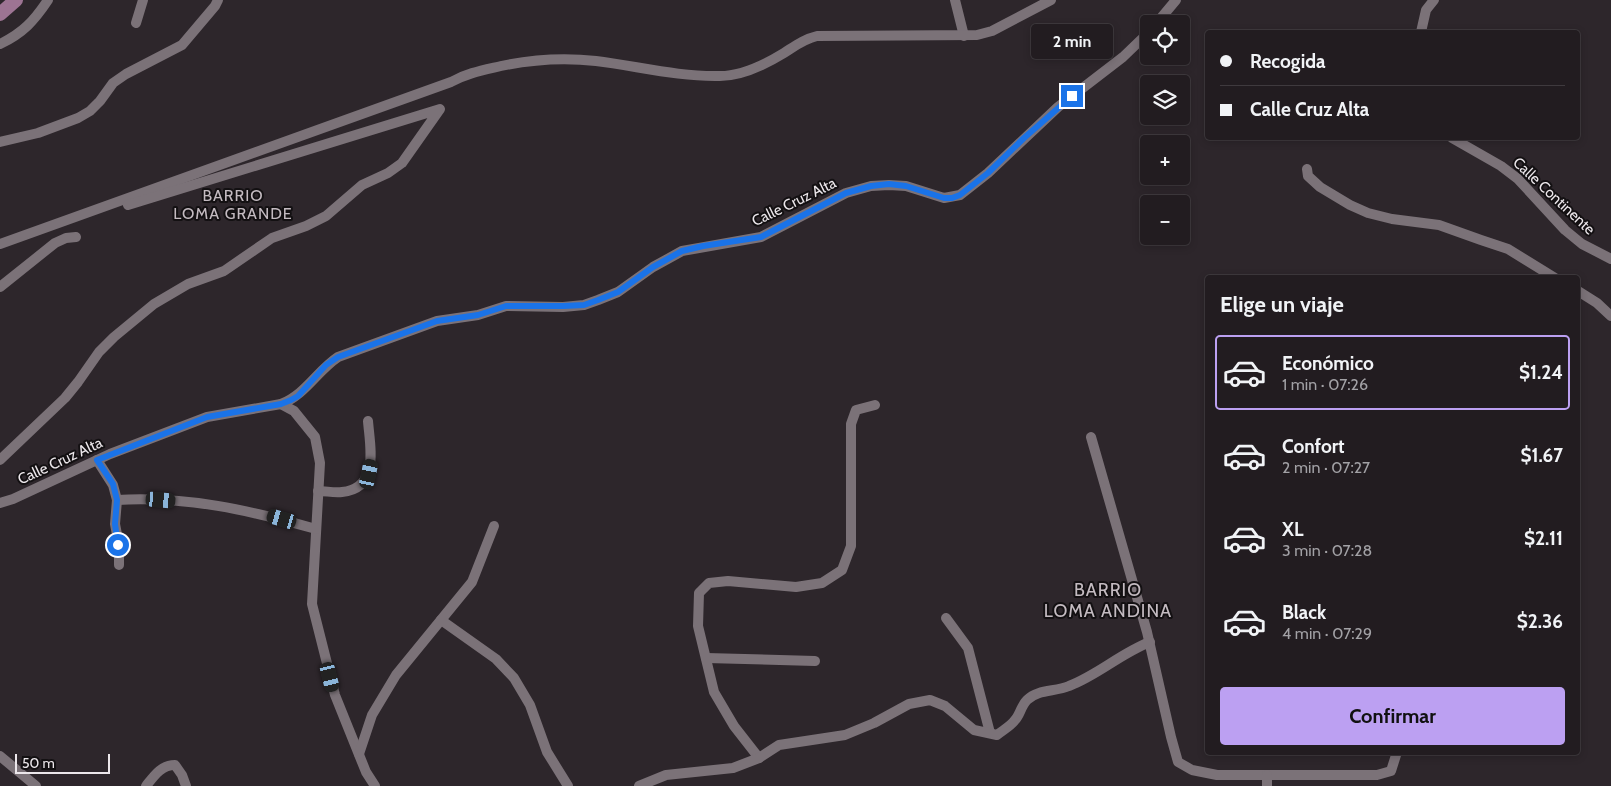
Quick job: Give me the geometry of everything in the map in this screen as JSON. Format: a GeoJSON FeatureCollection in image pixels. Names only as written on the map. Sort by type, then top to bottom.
{"type":"FeatureCollection","features":[{"type":"Feature","properties":{"kind":"main road"},"geometry":{"type":"LineString","coordinates":[[0,14],[16,0]]}},
{"type":"Feature","properties":{"kind":"street"},"geometry":{"type":"LineString","coordinates":[[0,44],[17,36],[26,28],[48,0]]}},
{"type":"Feature","properties":{"kind":"street"},"geometry":{"type":"LineString","coordinates":[[136,23],[143,0]]}},
{"type":"Feature","properties":{"kind":"street"},"geometry":{"type":"LineString","coordinates":[[0,142],[38,133],[78,118],[90,111],[113,84],[126,74],[182,45],[218,0]]}},
{"type":"Feature","properties":{"kind":"street"},"geometry":{"type":"LineString","coordinates":[[955,0],[964,36]]}},
{"type":"Feature","properties":{"kind":"street"},"geometry":{"type":"LineString","coordinates":[[0,460],[65,398],[99,352],[154,304],[188,284],[224,271],[272,238],[306,226],[326,216],[362,184],[388,173],[402,163],[440,109],[0,244],[451,82],[462,76],[531,60],[551,58],[595,61],[665,72],[721,76],[738,74],[782,54],[808,38],[817,36],[977,35],[992,31],[1052,0]]}},
{"type":"Feature","properties":{"kind":"street"},"geometry":{"type":"LineString","coordinates":[[1164,15],[1176,0]]}},
{"type":"Feature","properties":{"kind":"street"},"geometry":{"type":"LineString","coordinates":[[1421,30],[1426,10],[1434,0]]}},
{"type":"Feature","properties":{"kind":"street","name":"Calle Cruz Alta"},"geometry":{"type":"LineString","coordinates":[[0,503],[13,499],[97,460],[207,417],[281,404],[298,396],[326,365],[338,357],[437,321],[478,315],[506,306],[584,305],[618,292],[653,267],[682,251],[761,237],[846,193],[871,186],[889,184],[906,186],[944,198],[960,195],[988,173],[1058,107],[1123,57],[1140,41]]}},
{"type":"Feature","properties":{"kind":"street","name":"Calle Continente"},"geometry":{"type":"LineString","coordinates":[[1456,140],[1501,166],[1518,179],[1565,230],[1582,244],[1611,259]]}},
{"type":"Feature","properties":{"kind":"street"},"geometry":{"type":"LineString","coordinates":[[1307,169],[1308,176],[1320,187],[1350,205],[1368,213],[1392,219],[1439,225],[1508,249],[1550,275]]}},
{"type":"Feature","properties":{"kind":"street"},"geometry":{"type":"LineString","coordinates":[[0,287],[55,243],[66,238],[76,237]]}},
{"type":"Feature","properties":{"kind":"street"},"geometry":{"type":"LineString","coordinates":[[1580,292],[1611,316]]}},
{"type":"Feature","properties":{"kind":"street"},"geometry":{"type":"LineString","coordinates":[[281,404],[294,411],[315,436],[320,463],[312,604],[334,695],[366,772],[375,786]]}},
{"type":"Feature","properties":{"kind":"street"},"geometry":{"type":"LineString","coordinates":[[759,758],[734,726],[714,692],[698,626],[699,593],[709,583],[728,581],[796,587],[822,583],[842,570],[851,546],[851,424],[856,410],[875,405]]}},
{"type":"Feature","properties":{"kind":"street"},"geometry":{"type":"LineString","coordinates":[[318,491],[343,492],[360,486],[369,474],[372,460],[368,421]]}},
{"type":"Feature","properties":{"kind":"street"},"geometry":{"type":"LineString","coordinates":[[1092,437],[1150,642],[1178,762],[1192,770],[1267,781],[1377,775],[1391,771],[1396,755]]}},
{"type":"Feature","properties":{"kind":"street"},"geometry":{"type":"LineString","coordinates":[[97,460],[113,484],[117,500],[115,524],[118,565]]}},
{"type":"Feature","properties":{"kind":"street"},"geometry":{"type":"LineString","coordinates":[[117,500],[148,498],[221,505],[266,514],[316,529]]}},
{"type":"Feature","properties":{"kind":"street"},"geometry":{"type":"LineString","coordinates":[[359,754],[372,715],[396,675],[472,582],[494,526]]}},
{"type":"Feature","properties":{"kind":"street"},"geometry":{"type":"LineString","coordinates":[[946,618],[968,648],[990,733]]}},
{"type":"Feature","properties":{"kind":"street"},"geometry":{"type":"LineString","coordinates":[[441,620],[496,659],[514,678],[530,705],[547,752],[568,786]]}},
{"type":"Feature","properties":{"kind":"street"},"geometry":{"type":"LineString","coordinates":[[639,786],[666,775],[733,768],[759,758],[779,745],[845,735],[874,723],[909,704],[930,700],[945,706],[974,730],[998,735],[1016,720],[1026,700],[1042,691],[1070,686],[1098,672],[1133,648],[1150,642]]}},
{"type":"Feature","properties":{"kind":"street"},"geometry":{"type":"LineString","coordinates":[[706,658],[815,661]]}},
{"type":"Feature","properties":{"kind":"street"},"geometry":{"type":"LineString","coordinates":[[0,756],[36,786]]}},
{"type":"Feature","properties":{"kind":"street"},"geometry":{"type":"LineString","coordinates":[[146,786],[157,772],[168,765],[175,765],[182,775],[186,786]]}},
{"type":"Feature","properties":{"kind":"district","name":"BARRIO LOMA GRANDE"},"geometry":{"type":"Point","coordinates":[233,204]}},
{"type":"Feature","properties":{"kind":"district","name":"BARRIO LOMA ANDINA"},"geometry":{"type":"Point","coordinates":[1108,600]}},
{"type":"Feature","properties":{"kind":"route"},"geometry":{"type":"LineString","coordinates":[[118,545],[115,524],[117,500],[113,484],[97,460],[207,417],[281,404],[291,400],[298,396],[326,365],[338,357],[437,321],[478,315],[506,306],[584,305],[618,292],[653,267],[682,251],[761,237],[846,193],[871,186],[889,184],[906,186],[944,198],[952,198],[960,195],[988,173],[1072,96]]}}]}
